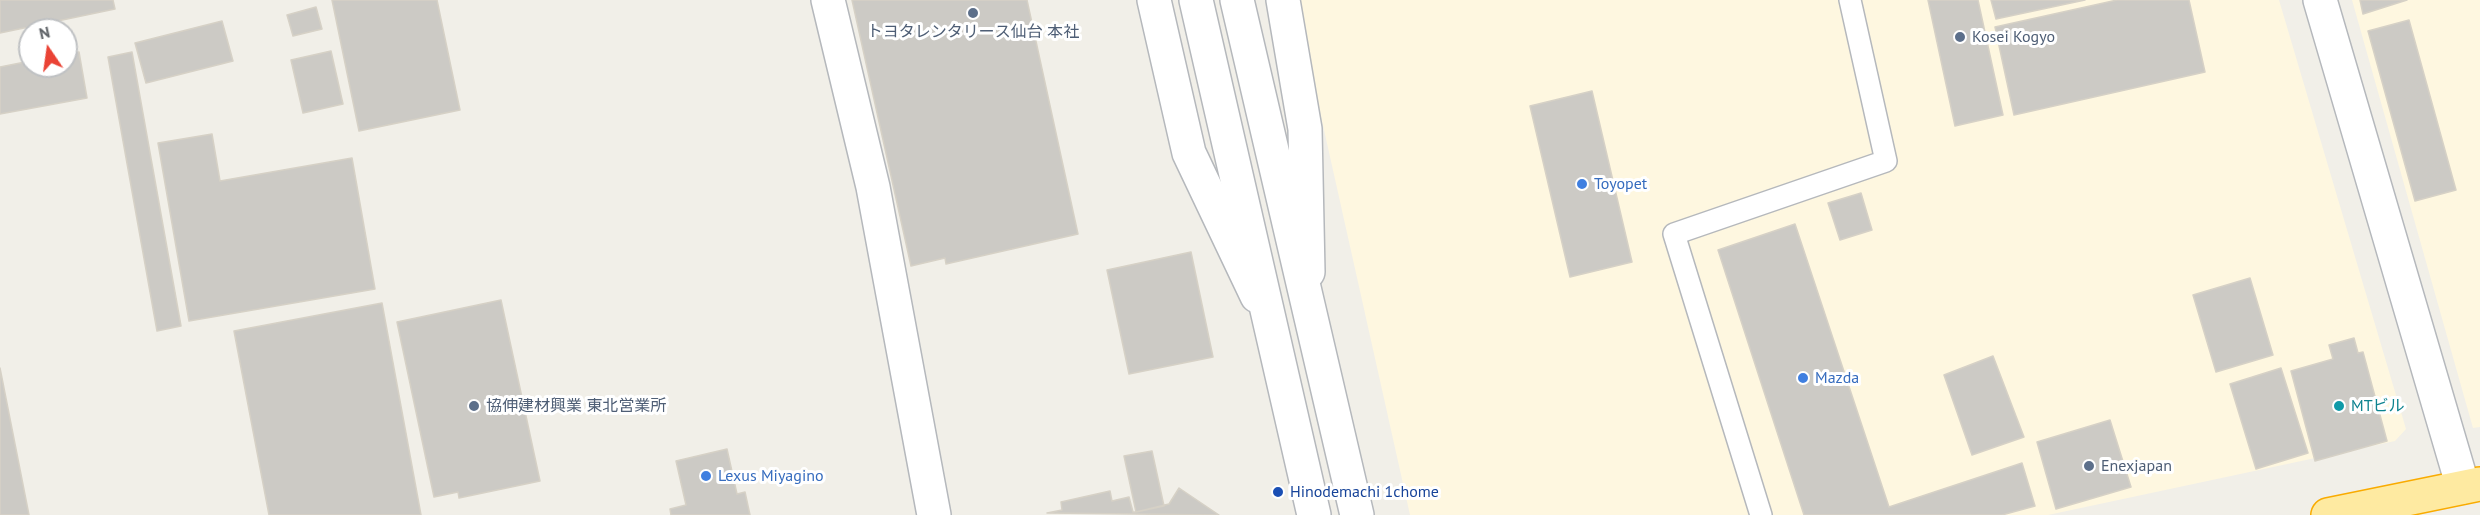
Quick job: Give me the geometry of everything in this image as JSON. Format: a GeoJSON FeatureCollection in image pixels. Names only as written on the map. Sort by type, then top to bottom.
{"type":"FeatureCollection","features":[{"type":"Feature","properties":{"kind":"highway"},"geometry":{"type":"LineString","coordinates":[[2328,515],[2472,486]]}},
{"type":"Feature","properties":{"kind":"street"},"geometry":{"type":"LineString","coordinates":[[828,0],[873,188],[934,515]]}},
{"type":"Feature","properties":{"kind":"street"},"geometry":{"type":"LineString","coordinates":[[1154,0],[1189,153],[1270,322]]}},
{"type":"Feature","properties":{"kind":"street"},"geometry":{"type":"LineString","coordinates":[[1196,0],[1314,515]]}},
{"type":"Feature","properties":{"kind":"street"},"geometry":{"type":"LineString","coordinates":[[1237,0],[1357,515]]}},
{"type":"Feature","properties":{"kind":"street"},"geometry":{"type":"LineString","coordinates":[[1283,0],[1305,129],[1309,316]]}},
{"type":"Feature","properties":{"kind":"street"},"geometry":{"type":"LineString","coordinates":[[2320,0],[2472,486]]}},
{"type":"Feature","properties":{"kind":"lane"},"geometry":{"type":"LineString","coordinates":[[1761,515],[1674,234],[1886,161],[1850,0]]}},
{"type":"Feature","properties":{"kind":"shaded area"},"geometry":{"type":"Polygon","coordinates":[[[1295,0],[2279,0],[2406,429],[2395,441],[2048,515],[1410,515],[1295,0]]]}},
{"type":"Feature","properties":{"kind":"shaded area"},"geometry":{"type":"Polygon","coordinates":[[[2352,0],[2480,0],[2480,427],[2473,428],[2352,0]]]}},
{"type":"Feature","properties":{"kind":"building"},"geometry":{"type":"Polygon","coordinates":[[[0,0],[113,0],[115,9],[72,18],[18,18],[18,29],[0,33],[0,0]]]}},
{"type":"Feature","properties":{"kind":"building"},"geometry":{"type":"Polygon","coordinates":[[[332,0],[437,0],[460,110],[359,131],[332,0]]]}},
{"type":"Feature","properties":{"kind":"building"},"geometry":{"type":"Polygon","coordinates":[[[852,0],[1027,0],[1078,234],[946,264],[945,258],[911,266],[852,0]]]}},
{"type":"Feature","properties":{"kind":"building"},"geometry":{"type":"Polygon","coordinates":[[[1928,0],[1978,0],[2003,115],[1955,126],[1928,0]]]}},
{"type":"Feature","properties":{"kind":"building"},"geometry":{"type":"Polygon","coordinates":[[[1991,0],[2085,0],[1996,19],[1991,0]]]}},
{"type":"Feature","properties":{"kind":"building"},"geometry":{"type":"Polygon","coordinates":[[[2117,0],[2189,0],[2205,72],[2014,115],[1995,27],[2117,0]]]}},
{"type":"Feature","properties":{"kind":"building"},"geometry":{"type":"Polygon","coordinates":[[[2360,0],[2407,0],[2363,14],[2360,0]]]}},
{"type":"Feature","properties":{"kind":"building"},"geometry":{"type":"Polygon","coordinates":[[[316,7],[322,29],[293,36],[287,15],[316,7]]]}},
{"type":"Feature","properties":{"kind":"building"},"geometry":{"type":"Polygon","coordinates":[[[2409,20],[2456,190],[2415,201],[2368,31],[2409,20]]]}},
{"type":"Feature","properties":{"kind":"building"},"geometry":{"type":"Polygon","coordinates":[[[222,21],[233,61],[146,83],[135,43],[222,21]]]}},
{"type":"Feature","properties":{"kind":"building"},"geometry":{"type":"Polygon","coordinates":[[[331,51],[343,104],[303,113],[291,60],[331,51]]]}},
{"type":"Feature","properties":{"kind":"building"},"geometry":{"type":"Polygon","coordinates":[[[78,52],[87,98],[0,114],[0,67],[18,63],[18,78],[78,78],[78,52]]]}},
{"type":"Feature","properties":{"kind":"building"},"geometry":{"type":"Polygon","coordinates":[[[132,52],[181,326],[157,331],[108,57],[132,52]]]}},
{"type":"Feature","properties":{"kind":"building"},"geometry":{"type":"Polygon","coordinates":[[[1592,91],[1632,262],[1570,277],[1530,106],[1592,91]]]}},
{"type":"Feature","properties":{"kind":"building"},"geometry":{"type":"Polygon","coordinates":[[[212,134],[220,181],[352,158],[375,289],[189,321],[158,143],[212,134]]]}},
{"type":"Feature","properties":{"kind":"building"},"geometry":{"type":"Polygon","coordinates":[[[1861,193],[1872,230],[1840,240],[1828,203],[1861,193]]]}},
{"type":"Feature","properties":{"kind":"building"},"geometry":{"type":"Polygon","coordinates":[[[1795,224],[1889,507],[2022,463],[2035,506],[2002,515],[1804,515],[1718,250],[1795,224]]]}},
{"type":"Feature","properties":{"kind":"building"},"geometry":{"type":"Polygon","coordinates":[[[1191,252],[1213,357],[1129,374],[1107,270],[1191,252]]]}},
{"type":"Feature","properties":{"kind":"building"},"geometry":{"type":"Polygon","coordinates":[[[2250,278],[2273,355],[2216,372],[2193,295],[2250,278]]]}},
{"type":"Feature","properties":{"kind":"building"},"geometry":{"type":"Polygon","coordinates":[[[501,300],[540,481],[459,498],[458,492],[434,497],[397,322],[501,300]]]}},
{"type":"Feature","properties":{"kind":"building"},"geometry":{"type":"Polygon","coordinates":[[[382,303],[421,515],[269,515],[234,331],[382,303]]]}},
{"type":"Feature","properties":{"kind":"building","name":"MTビル"},"geometry":{"type":"Polygon","coordinates":[[[2354,338],[2358,353],[2363,352],[2387,441],[2315,461],[2291,371],[2333,359],[2329,345],[2354,338]]]}},
{"type":"Feature","properties":{"kind":"building"},"geometry":{"type":"Polygon","coordinates":[[[1993,356],[2024,437],[1972,455],[1944,375],[1993,356]]]}},
{"type":"Feature","properties":{"kind":"building"},"geometry":{"type":"Polygon","coordinates":[[[0,368],[29,515],[0,515],[0,368]]]}},
{"type":"Feature","properties":{"kind":"building"},"geometry":{"type":"Polygon","coordinates":[[[2281,368],[2308,453],[2256,469],[2230,384],[2281,368]]]}},
{"type":"Feature","properties":{"kind":"building"},"geometry":{"type":"Polygon","coordinates":[[[2110,420],[2131,487],[2056,509],[2037,442],[2110,420]]]}},
{"type":"Feature","properties":{"kind":"building","name":"Lexus Miyagino"},"geometry":{"type":"Polygon","coordinates":[[[727,449],[737,494],[745,492],[750,515],[671,515],[670,509],[686,505],[676,461],[727,449]]]}},
{"type":"Feature","properties":{"kind":"building"},"geometry":{"type":"Polygon","coordinates":[[[1152,451],[1164,506],[1136,512],[1124,456],[1152,451]]]}},
{"type":"Feature","properties":{"kind":"building"},"geometry":{"type":"Polygon","coordinates":[[[1179,488],[1219,515],[1047,513],[1062,510],[1061,502],[1110,491],[1112,501],[1129,497],[1133,512],[1136,512],[1169,504],[1179,488]]]}},
{"type":"Feature","properties":{"kind":"place","name":"トヨタレンタリース仙台 本社"},"geometry":{"type":"Point","coordinates":[973,13]}},
{"type":"Feature","properties":{"kind":"place","name":"Kosei Kogyo"},"geometry":{"type":"Point","coordinates":[1960,37]}},
{"type":"Feature","properties":{"kind":"place","name":"Toyopet"},"geometry":{"type":"Point","coordinates":[1582,184]}},
{"type":"Feature","properties":{"kind":"place","name":"Mazda"},"geometry":{"type":"Point","coordinates":[1803,378]}},
{"type":"Feature","properties":{"kind":"place","name":"協伸建材興業 東北営業所"},"geometry":{"type":"Point","coordinates":[474,406]}},
{"type":"Feature","properties":{"kind":"place","name":"MTビル"},"geometry":{"type":"Point","coordinates":[2339,406]}},
{"type":"Feature","properties":{"kind":"place","name":"Enexjapan"},"geometry":{"type":"Point","coordinates":[2089,466]}},
{"type":"Feature","properties":{"kind":"place","name":"Lexus Miyagino"},"geometry":{"type":"Point","coordinates":[706,476]}},
{"type":"Feature","properties":{"kind":"place","name":"Hinodemachi 1chome"},"geometry":{"type":"Point","coordinates":[1278,492]}}]}
